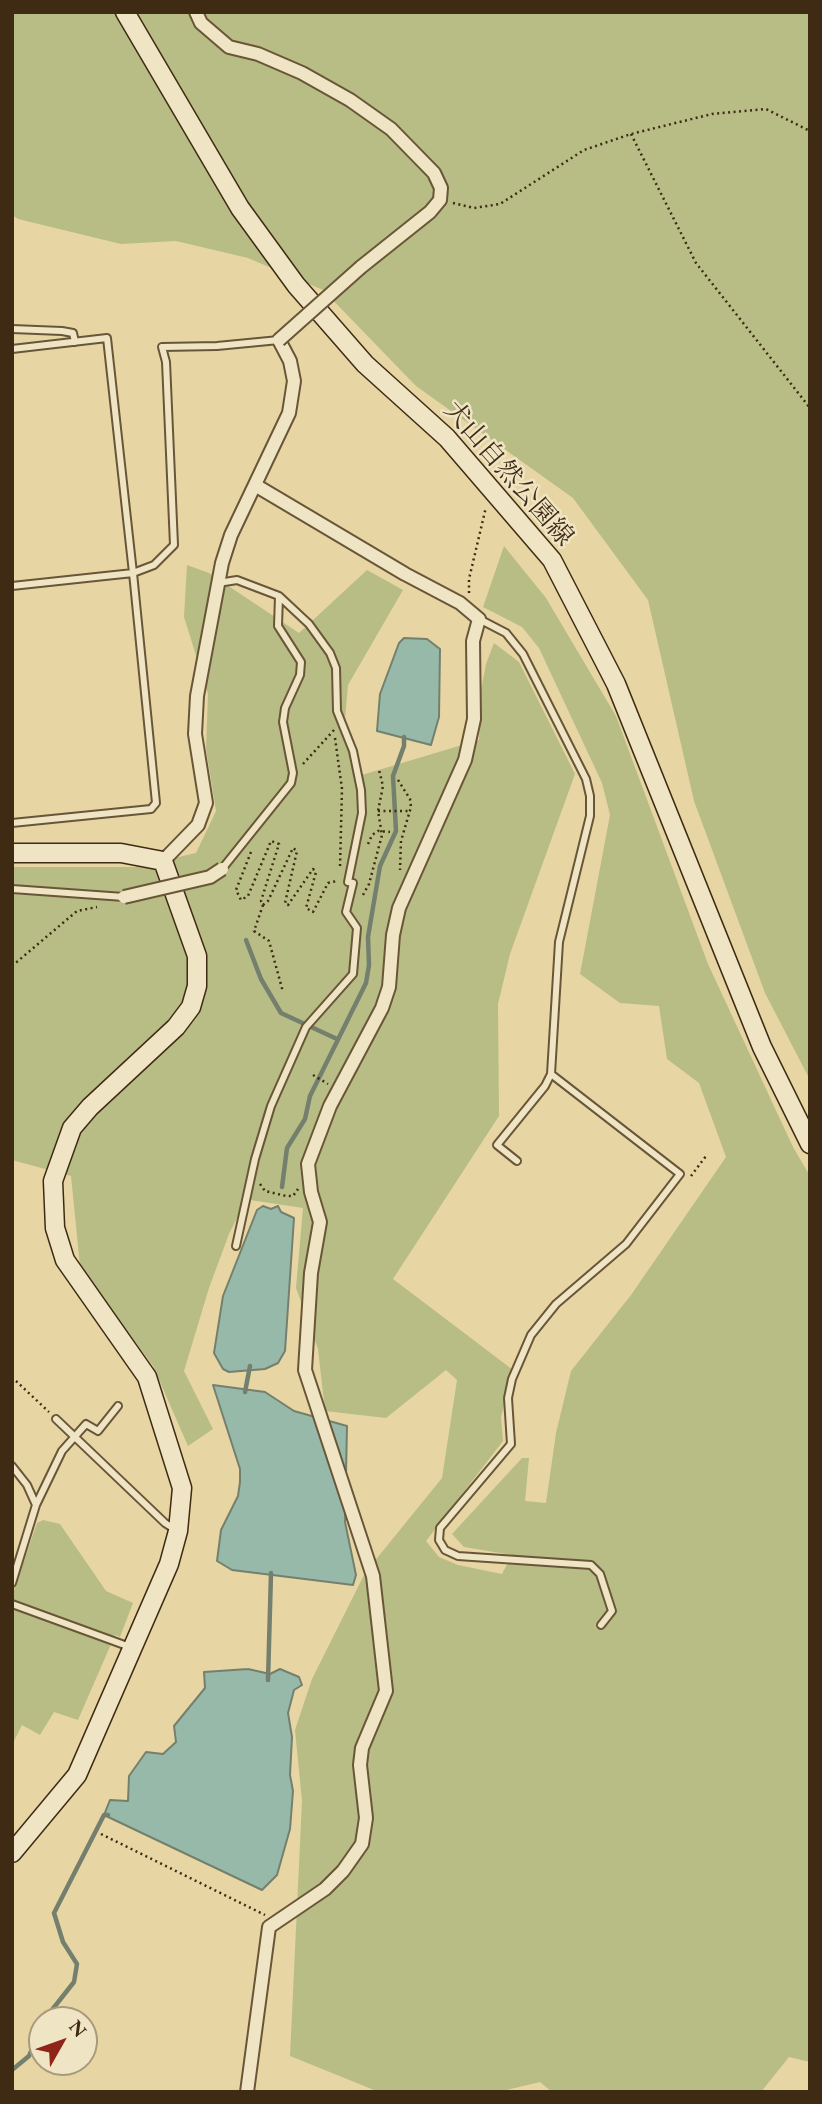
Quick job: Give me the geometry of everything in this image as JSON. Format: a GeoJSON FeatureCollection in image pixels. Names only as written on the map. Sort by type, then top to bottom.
{"type":"FeatureCollection","features":[{"type":"Feature","properties":{"kind":"main road","name":"犬山自然公園線"},"geometry":{"type":"LineString","coordinates":[[125,12],[240,208],[296,285],[365,364],[447,438],[552,560],[616,684],[762,1047],[810,1143]]}},
{"type":"Feature","properties":{"kind":"main road"},"geometry":{"type":"LineString","coordinates":[[12,853],[121,853],[163,860],[197,956],[197,986],[191,1007],[176,1027],[90,1107],[72,1128],[53,1181],[52,1203],[55,1228],[65,1260],[147,1377],[182,1488],[178,1531],[169,1563],[77,1775],[12,1853]]}},
{"type":"Feature","properties":{"kind":"street"},"geometry":{"type":"LineString","coordinates":[[163,860],[198,825],[206,803],[195,734],[197,696],[218,583],[231,536],[289,413],[294,382],[290,361],[279,340],[361,267],[430,212],[440,200],[441,188],[434,173],[391,129],[302,73],[258,54],[229,47],[201,23],[196,12]]}},
{"type":"Feature","properties":{"kind":"street"},"geometry":{"type":"LineString","coordinates":[[247,2092],[266,1936],[274,1921],[325,1889],[343,1871],[362,1844],[366,1818],[360,1765],[362,1748],[386,1691],[378,1597],[305,1370],[311,1273],[320,1222],[311,1192],[308,1164],[330,1106],[382,1009],[389,988],[393,935],[399,908],[465,760],[474,719],[473,641],[479,619],[469,610],[255,485]]}},
{"type":"Feature","properties":{"kind":"street"},"geometry":{"type":"LineString","coordinates":[[122,897],[210,877],[222,869]]}},
{"type":"Feature","properties":{"kind":"lane"},"geometry":{"type":"LineString","coordinates":[[12,328],[73,333],[75,342]]}},
{"type":"Feature","properties":{"kind":"lane"},"geometry":{"type":"LineString","coordinates":[[12,349],[107,338],[156,803],[152,809],[12,822]]}},
{"type":"Feature","properties":{"kind":"lane"},"geometry":{"type":"LineString","coordinates":[[12,586],[133,573],[154,565],[174,545],[166,362],[162,346],[217,346],[279,340]]}},
{"type":"Feature","properties":{"kind":"lane"},"geometry":{"type":"LineString","coordinates":[[218,583],[237,580],[279,596],[309,625],[330,653],[338,678],[337,711],[353,751],[361,790],[362,813],[348,882],[353,883],[346,912],[357,928],[353,974],[306,1027],[271,1106],[255,1159],[236,1247]]}},
{"type":"Feature","properties":{"kind":"lane"},"geometry":{"type":"LineString","coordinates":[[222,869],[291,783],[293,773],[283,722],[285,708],[300,675],[301,662],[278,626],[279,596]]}},
{"type":"Feature","properties":{"kind":"lane"},"geometry":{"type":"LineString","coordinates":[[479,619],[506,633],[523,654],[586,779],[590,796],[590,816],[559,942],[551,1074],[545,1086],[497,1145],[517,1161]]}},
{"type":"Feature","properties":{"kind":"lane"},"geometry":{"type":"LineString","coordinates":[[12,889],[122,897]]}},
{"type":"Feature","properties":{"kind":"lane"},"geometry":{"type":"LineString","coordinates":[[551,1074],[680,1174],[626,1244],[556,1304],[531,1335],[512,1379],[508,1398],[511,1444],[440,1528],[439,1540],[445,1550],[458,1556],[591,1565],[600,1574],[612,1611],[600,1625]]}},
{"type":"Feature","properties":{"kind":"lane"},"geometry":{"type":"LineString","coordinates":[[12,1583],[36,1505],[62,1451],[86,1424],[98,1431],[118,1406]]}},
{"type":"Feature","properties":{"kind":"lane"},"geometry":{"type":"LineString","coordinates":[[56,1419],[165,1523],[178,1531]]}},
{"type":"Feature","properties":{"kind":"lane"},"geometry":{"type":"LineString","coordinates":[[12,1466],[27,1485],[36,1505]]}},
{"type":"Feature","properties":{"kind":"lane"},"geometry":{"type":"LineString","coordinates":[[12,1604],[132,1647]]}},
{"type":"Feature","properties":{"kind":"path"},"geometry":{"type":"LineString","coordinates":[[440,200],[474,208],[500,204],[563,161],[584,150],[631,134],[712,114],[766,109],[810,131]]}},
{"type":"Feature","properties":{"kind":"path"},"geometry":{"type":"LineString","coordinates":[[631,134],[696,263],[810,408]]}},
{"type":"Feature","properties":{"kind":"path"},"geometry":{"type":"LineString","coordinates":[[469,610],[469,579],[484,512],[493,491]]}},
{"type":"Feature","properties":{"kind":"path"},"geometry":{"type":"LineString","coordinates":[[283,992],[269,941],[254,931],[263,905],[268,901],[293,848],[297,852],[285,903],[288,905],[313,869],[316,872],[306,908],[313,912],[328,883],[341,881],[338,858],[342,789],[334,730],[337,711]]}},
{"type":"Feature","properties":{"kind":"path"},"geometry":{"type":"LineString","coordinates":[[293,773],[334,730]]}},
{"type":"Feature","properties":{"kind":"path"},"geometry":{"type":"LineString","coordinates":[[357,928],[357,905],[369,884],[381,831],[378,811],[383,786],[379,770]]}},
{"type":"Feature","properties":{"kind":"path"},"geometry":{"type":"LineString","coordinates":[[398,780],[410,799],[410,811],[401,841],[400,874]]}},
{"type":"Feature","properties":{"kind":"path"},"geometry":{"type":"LineString","coordinates":[[378,811],[410,811]]}},
{"type":"Feature","properties":{"kind":"path"},"geometry":{"type":"LineString","coordinates":[[259,823],[261,828],[236,890],[241,900],[248,896],[271,841],[279,844],[261,901],[263,905]]}},
{"type":"Feature","properties":{"kind":"path"},"geometry":{"type":"LineString","coordinates":[[365,852],[372,835],[381,831],[390,832]]}},
{"type":"Feature","properties":{"kind":"path"},"geometry":{"type":"LineString","coordinates":[[12,966],[77,911],[115,904],[122,897]]}},
{"type":"Feature","properties":{"kind":"path"},"geometry":{"type":"LineString","coordinates":[[313,1074],[327,1084],[334,1074]]}},
{"type":"Feature","properties":{"kind":"path"},"geometry":{"type":"LineString","coordinates":[[261,1178],[260,1185],[265,1191],[293,1196],[298,1189]]}},
{"type":"Feature","properties":{"kind":"path"},"geometry":{"type":"LineString","coordinates":[[16,1381],[56,1419]]}},
{"type":"Feature","properties":{"kind":"path"},"geometry":{"type":"LineString","coordinates":[[101,1834],[274,1921]]}},
{"type":"Feature","properties":{"kind":"green space"},"geometry":{"type":"Polygon","coordinates":[[[12,12],[810,12],[810,1080],[765,993],[694,801],[648,600],[573,498],[416,386],[323,290],[248,258],[176,241],[121,244],[18,219],[12,215],[12,12]]]}},
{"type":"Feature","properties":{"kind":"green space"},"geometry":{"type":"Polygon","coordinates":[[[504,546],[546,598],[616,716],[708,964],[793,1147],[810,1176],[810,2062],[789,2057],[761,2092],[552,2092],[540,2082],[498,2092],[379,2092],[290,2056],[302,1801],[295,1730],[312,1679],[365,1573],[442,1478],[457,1380],[446,1370],[386,1418],[325,1411],[318,1349],[296,1288],[303,1208],[250,1200],[229,1234],[209,1288],[184,1371],[213,1429],[188,1446],[153,1366],[80,1266],[71,1176],[12,1160],[12,867],[135,867],[196,853],[216,811],[206,749],[208,694],[184,617],[187,565],[209,573],[299,633],[367,570],[403,590],[348,685],[345,719],[355,777],[479,740],[481,690],[486,664],[494,643],[519,662],[575,774],[510,954],[498,1004],[499,1116],[393,1279],[513,1370],[501,1417],[503,1441],[426,1541],[439,1557],[458,1565],[502,1574],[512,1555],[464,1547],[452,1534],[522,1458],[529,1458],[525,1501],[546,1503],[556,1433],[571,1371],[631,1295],[726,1157],[699,1083],[667,1059],[659,1006],[620,1003],[580,974],[610,815],[602,783],[539,648],[522,627],[483,607],[504,546]]]}},
{"type":"Feature","properties":{"kind":"green space"},"geometry":{"type":"Polygon","coordinates":[[[43,1520],[60,1524],[106,1591],[133,1603],[120,1637],[115,1635],[78,1720],[54,1712],[40,1735],[22,1725],[14,1741],[12,1596],[37,1523],[43,1520]]]}},
{"type":"Feature","properties":{"kind":"shaded area"},"geometry":{"type":"Polygon","coordinates":[[[404,638],[427,639],[440,649],[439,717],[431,745],[377,731],[380,694],[399,643],[404,638]]]}},
{"type":"Feature","properties":{"kind":"shaded area"},"geometry":{"type":"Polygon","coordinates":[[[263,1206],[271,1209],[278,1206],[281,1212],[294,1218],[285,1351],[278,1363],[265,1369],[229,1372],[223,1369],[214,1353],[223,1296],[257,1210],[263,1206]]]}},
{"type":"Feature","properties":{"kind":"shaded area"},"geometry":{"type":"Polygon","coordinates":[[[213,1385],[265,1392],[294,1411],[347,1426],[345,1522],[356,1575],[353,1585],[232,1570],[217,1561],[221,1530],[238,1496],[240,1469],[213,1385]]]}},
{"type":"Feature","properties":{"kind":"shaded area"},"geometry":{"type":"Polygon","coordinates":[[[248,1669],[270,1674],[280,1669],[299,1677],[302,1685],[294,1690],[288,1713],[292,1737],[290,1775],[293,1791],[290,1829],[277,1875],[262,1890],[104,1815],[110,1800],[128,1801],[129,1776],[146,1752],[163,1754],[176,1742],[174,1726],[205,1688],[204,1672],[248,1669]]]}},
{"type":"Feature","properties":{"kind":"waterway"},"geometry":{"type":"LineString","coordinates":[[282,1187],[287,1148],[305,1119],[310,1096],[366,983],[369,965],[368,937],[380,866],[396,831],[393,776],[404,746],[404,737]]}},
{"type":"Feature","properties":{"kind":"waterway"},"geometry":{"type":"LineString","coordinates":[[246,940],[261,979],[281,1013],[337,1039]]}},
{"type":"Feature","properties":{"kind":"waterway"},"geometry":{"type":"LineString","coordinates":[[245,1392],[250,1366]]}},
{"type":"Feature","properties":{"kind":"waterway"},"geometry":{"type":"LineString","coordinates":[[268,1680],[271,1573]]}},
{"type":"Feature","properties":{"kind":"waterway"},"geometry":{"type":"LineString","coordinates":[[55,2006],[74,1982],[77,1964],[63,1942],[54,1913],[104,1815],[108,1815]]}},
{"type":"Feature","properties":{"kind":"waterway"},"geometry":{"type":"LineString","coordinates":[[12,2070],[28,2057]]}}]}
